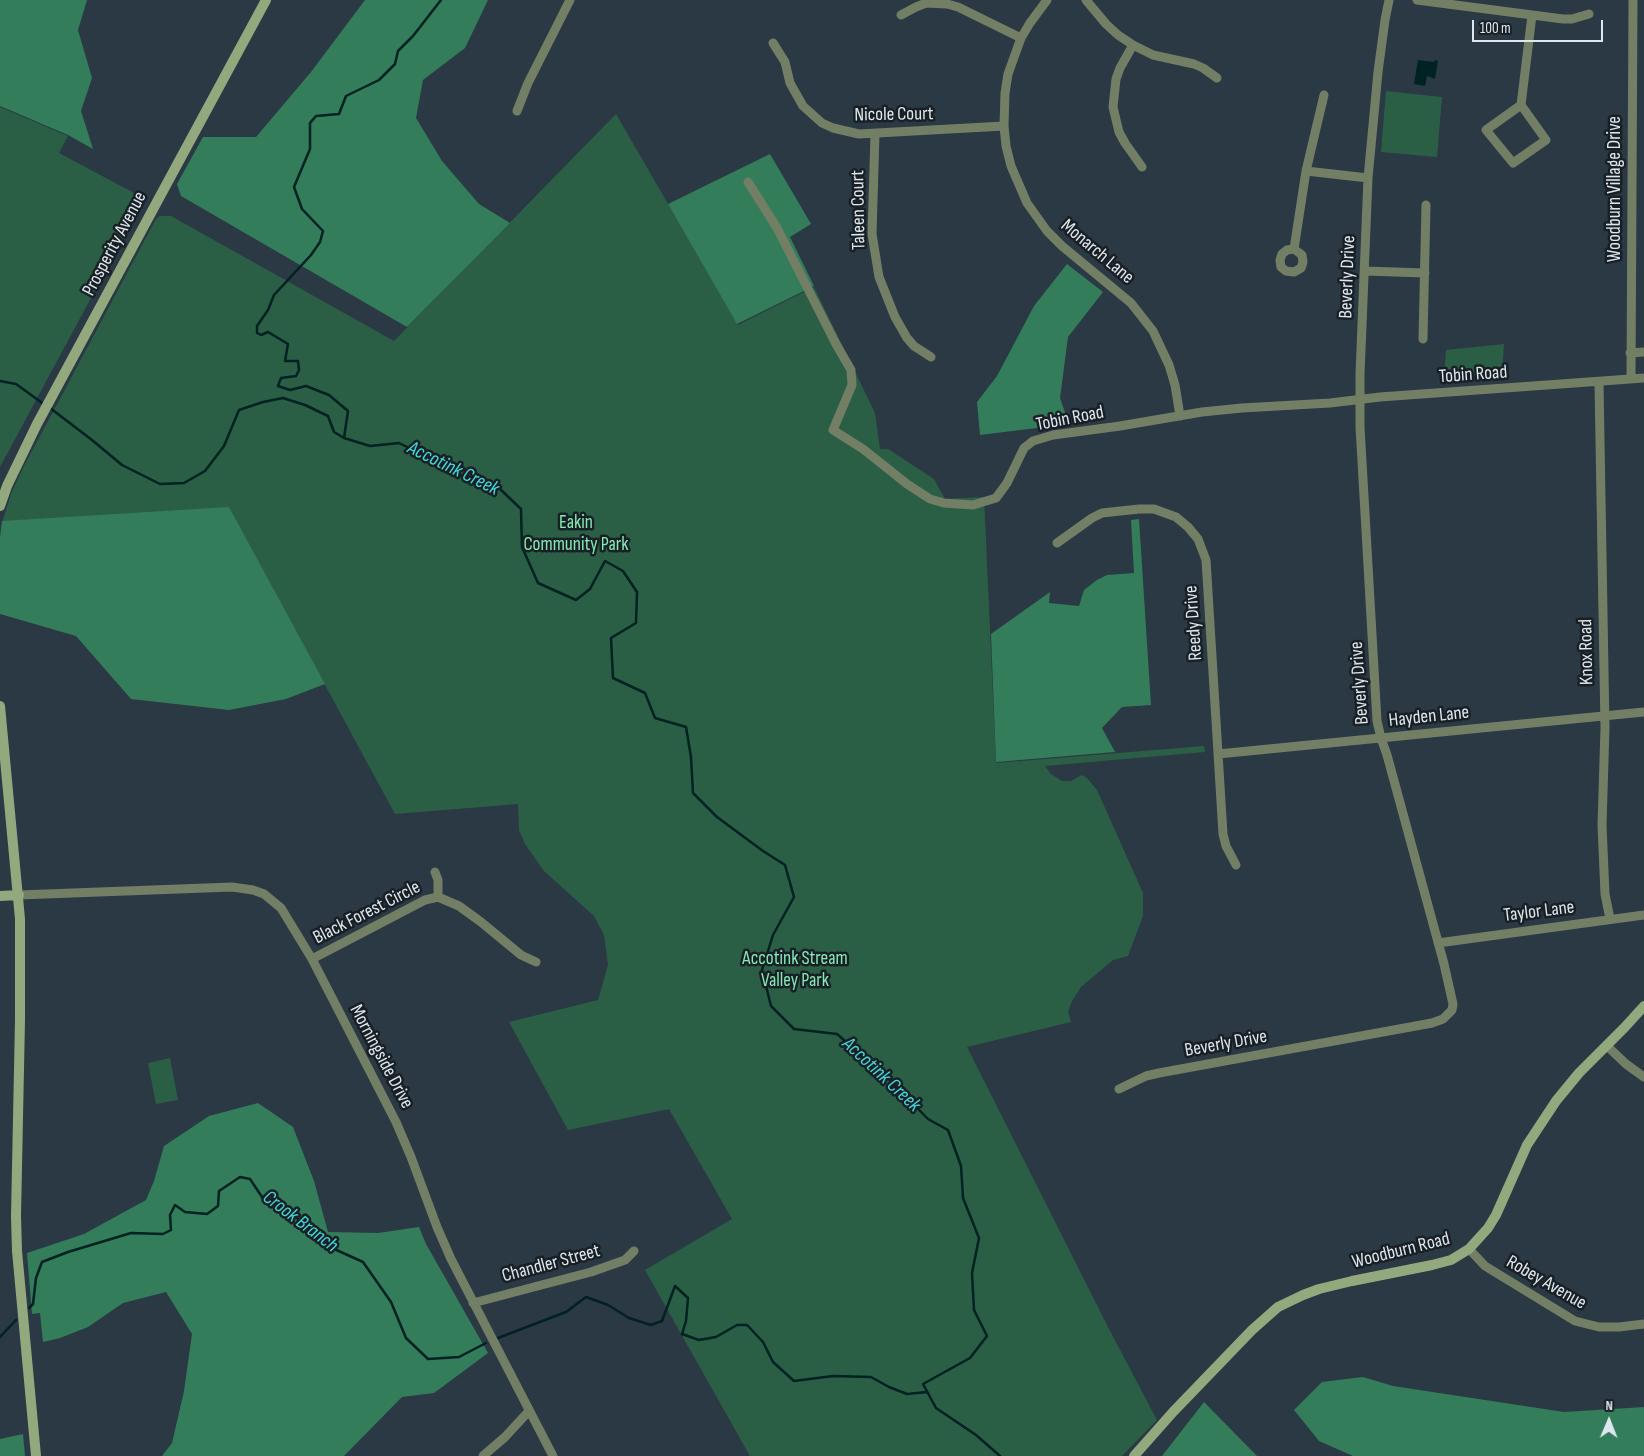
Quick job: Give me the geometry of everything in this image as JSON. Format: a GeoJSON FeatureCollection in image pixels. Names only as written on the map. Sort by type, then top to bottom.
{"type":"FeatureCollection","features":[{"type":"Feature","properties":{"kind":"main road","name":"Prosperity Avenue"},"geometry":{"type":"LineString","coordinates":[[0,506],[14,469],[37,424],[266,0]]}},
{"type":"Feature","properties":{"kind":"main road"},"geometry":{"type":"LineString","coordinates":[[0,706],[19,895],[20,1020],[16,1206],[17,1251],[36,1456]]}},
{"type":"Feature","properties":{"kind":"main road"},"geometry":{"type":"LineString","coordinates":[[0,896],[19,895]]}},
{"type":"Feature","properties":{"kind":"main road","name":"Woodburn Road"},"geometry":{"type":"LineString","coordinates":[[1134,1456],[1173,1412],[1252,1330],[1278,1307],[1319,1289],[1451,1260],[1469,1249],[1483,1235],[1496,1215],[1527,1145],[1556,1100],[1578,1073],[1607,1046],[1644,1006]]}},
{"type":"Feature","properties":{"kind":"street"},"geometry":{"type":"LineString","coordinates":[[517,112],[528,83],[570,0]]}},
{"type":"Feature","properties":{"kind":"street","name":"Monarch Lane"},"geometry":{"type":"LineString","coordinates":[[1048,0],[1030,23],[1008,74],[1005,93],[1004,126],[1011,166],[1036,218],[1062,246],[1132,303],[1153,331],[1169,365],[1175,385],[1180,416]]}},
{"type":"Feature","properties":{"kind":"street"},"geometry":{"type":"LineString","coordinates":[[1086,0],[1106,24],[1133,45],[1153,55],[1194,64],[1217,78]]}},
{"type":"Feature","properties":{"kind":"street","name":"Beverly Drive"},"geometry":{"type":"LineString","coordinates":[[1120,1089],[1153,1074],[1452,1018],[1453,1004],[1387,755],[1380,738],[1377,711],[1360,427],[1360,399],[1368,178],[1379,63],[1390,0]]}},
{"type":"Feature","properties":{"kind":"street"},"geometry":{"type":"LineString","coordinates":[[1417,0],[1563,20],[1589,14]]}},
{"type":"Feature","properties":{"kind":"street"},"geometry":{"type":"LineString","coordinates":[[1491,10],[1492,0]]}},
{"type":"Feature","properties":{"kind":"street","name":"Woodburn Village Drive"},"geometry":{"type":"LineString","coordinates":[[1631,379],[1631,16],[1633,0]]}},
{"type":"Feature","properties":{"kind":"street"},"geometry":{"type":"LineString","coordinates":[[901,16],[916,6],[926,3],[947,4],[958,7],[1022,38]]}},
{"type":"Feature","properties":{"kind":"street"},"geometry":{"type":"LineString","coordinates":[[1522,105],[1486,130],[1513,163],[1546,140],[1522,105],[1532,15]]}},
{"type":"Feature","properties":{"kind":"street","name":"Nicole Court"},"geometry":{"type":"LineString","coordinates":[[773,43],[785,62],[795,94],[812,116],[822,123],[846,132],[875,134],[1004,126]]}},
{"type":"Feature","properties":{"kind":"street"},"geometry":{"type":"LineString","coordinates":[[1133,45],[1116,79],[1112,107],[1124,143],[1142,167]]}},
{"type":"Feature","properties":{"kind":"street"},"geometry":{"type":"LineString","coordinates":[[1294,249],[1306,171],[1324,95]]}},
{"type":"Feature","properties":{"kind":"street","name":"Taleen Court"},"geometry":{"type":"LineString","coordinates":[[875,134],[872,234],[880,277],[892,310],[907,338],[918,349],[931,357]]}},
{"type":"Feature","properties":{"kind":"street"},"geometry":{"type":"LineString","coordinates":[[1306,171],[1368,178]]}},
{"type":"Feature","properties":{"kind":"street","name":"Tobin Road"},"geometry":{"type":"LineString","coordinates":[[748,182],[777,228],[851,370],[852,385],[833,430],[863,449],[930,499],[944,503],[972,505],[996,498],[1007,483],[1024,448],[1033,441],[1044,437],[1242,408],[1599,383],[1644,378]]}},
{"type":"Feature","properties":{"kind":"street"},"geometry":{"type":"LineString","coordinates":[[1423,338],[1426,205]]}},
{"type":"Feature","properties":{"kind":"street"},"geometry":{"type":"LineString","coordinates":[[1365,271],[1425,273]]}},
{"type":"Feature","properties":{"kind":"street"},"geometry":{"type":"LineString","coordinates":[[1630,353],[1644,352]]}},
{"type":"Feature","properties":{"kind":"street","name":"Knox Road"},"geometry":{"type":"LineString","coordinates":[[1599,383],[1604,716],[1602,825],[1605,894],[1610,919]]}},
{"type":"Feature","properties":{"kind":"street","name":"Reedy Drive"},"geometry":{"type":"LineString","coordinates":[[1057,543],[1102,513],[1139,509],[1154,509],[1176,517],[1188,526],[1198,539],[1206,560],[1223,834],[1228,851],[1236,865]]}},
{"type":"Feature","properties":{"kind":"street","name":"Hayden Lane"},"geometry":{"type":"LineString","coordinates":[[1218,754],[1644,712]]}},
{"type":"Feature","properties":{"kind":"street"},"geometry":{"type":"LineString","coordinates":[[435,872],[438,880],[438,897]]}},
{"type":"Feature","properties":{"kind":"street","name":"Morningside Drive"},"geometry":{"type":"LineString","coordinates":[[19,895],[232,887],[253,890],[274,900],[281,908],[312,960],[396,1122],[437,1227],[473,1303],[553,1456]]}},
{"type":"Feature","properties":{"kind":"street","name":"Black Forest Circle"},"geometry":{"type":"LineString","coordinates":[[312,960],[425,900],[438,897],[459,906],[482,922],[521,955],[536,962]]}},
{"type":"Feature","properties":{"kind":"street","name":"Taylor Lane"},"geometry":{"type":"LineString","coordinates":[[1438,943],[1644,914]]}},
{"type":"Feature","properties":{"kind":"street"},"geometry":{"type":"LineString","coordinates":[[1607,1046],[1626,1064],[1644,1077]]}},
{"type":"Feature","properties":{"kind":"street","name":"Robey Avenue"},"geometry":{"type":"LineString","coordinates":[[1469,1249],[1485,1266],[1575,1321],[1599,1327],[1644,1324]]}},
{"type":"Feature","properties":{"kind":"street","name":"Chandler Street"},"geometry":{"type":"LineString","coordinates":[[473,1303],[591,1272],[625,1260],[634,1251]]}},
{"type":"Feature","properties":{"kind":"street"},"geometry":{"type":"LineString","coordinates":[[483,1456],[529,1410]]}},
{"type":"Feature","properties":{"kind":"green space"},"geometry":{"type":"Polygon","coordinates":[[[0,0],[87,0],[78,30],[92,78],[81,111],[93,149],[68,135],[0,106],[0,0]]]}},
{"type":"Feature","properties":{"kind":"green space"},"geometry":{"type":"Polygon","coordinates":[[[365,0],[488,0],[465,48],[423,80],[416,118],[442,161],[479,204],[510,223],[407,327],[181,196],[177,184],[203,137],[256,137],[311,72],[365,0]]]}},
{"type":"Feature","properties":{"kind":"green space"},"geometry":{"type":"Polygon","coordinates":[[[1386,91],[1442,97],[1437,157],[1381,152],[1386,91]]]}},
{"type":"Feature","properties":{"kind":"green space"},"geometry":{"type":"Polygon","coordinates":[[[0,107],[68,136],[59,153],[134,193],[140,200],[141,205],[0,467],[0,107]]]}},
{"type":"Feature","properties":{"kind":"green space"},"geometry":{"type":"Polygon","coordinates":[[[616,114],[738,325],[814,287],[875,413],[880,449],[888,449],[934,479],[945,499],[984,497],[996,763],[1204,746],[1205,752],[1045,766],[1051,774],[1062,781],[1071,781],[1082,775],[1097,790],[1143,893],[1143,916],[1128,956],[1113,960],[1081,987],[1072,1001],[1068,1012],[1071,1022],[967,1047],[1157,1420],[1122,1456],[750,1456],[645,1270],[732,1219],[669,1109],[568,1130],[509,1022],[598,1000],[608,965],[604,935],[594,916],[544,871],[525,844],[519,830],[518,804],[395,814],[229,508],[2,523],[11,494],[24,466],[156,219],[160,216],[171,216],[394,341],[616,114]]]}},
{"type":"Feature","properties":{"kind":"green space"},"geometry":{"type":"Polygon","coordinates":[[[770,154],[811,224],[790,237],[814,286],[737,324],[668,204],[770,154]]]}},
{"type":"Feature","properties":{"kind":"green space"},"geometry":{"type":"Polygon","coordinates":[[[1067,264],[1103,292],[1068,337],[1060,398],[1069,424],[980,435],[977,402],[997,376],[1034,306],[1067,264]]]}},
{"type":"Feature","properties":{"kind":"green space"},"geometry":{"type":"Polygon","coordinates":[[[1504,344],[1502,374],[1444,380],[1446,350],[1504,344]]]}},
{"type":"Feature","properties":{"kind":"green space"},"geometry":{"type":"Polygon","coordinates":[[[229,507],[325,684],[286,699],[229,710],[131,699],[76,636],[0,614],[0,537],[2,521],[229,507]]]}},
{"type":"Feature","properties":{"kind":"green space"},"geometry":{"type":"Polygon","coordinates":[[[1139,519],[1151,705],[1122,707],[1102,728],[1115,752],[996,762],[991,634],[1050,592],[1049,603],[1079,606],[1084,590],[1097,580],[1107,575],[1134,573],[1131,520],[1139,519]]]}},
{"type":"Feature","properties":{"kind":"green space"},"geometry":{"type":"Polygon","coordinates":[[[170,1058],[178,1100],[156,1104],[148,1063],[170,1058]]]}},
{"type":"Feature","properties":{"kind":"green space"},"geometry":{"type":"Polygon","coordinates":[[[258,1103],[293,1127],[314,1181],[328,1232],[378,1233],[419,1227],[426,1244],[488,1353],[434,1393],[402,1397],[344,1456],[162,1456],[172,1443],[184,1391],[192,1334],[166,1292],[123,1303],[88,1327],[60,1338],[43,1342],[40,1313],[32,1314],[27,1253],[84,1234],[146,1200],[154,1181],[164,1146],[209,1116],[258,1103]]]}},
{"type":"Feature","properties":{"kind":"green space"},"geometry":{"type":"Polygon","coordinates":[[[1363,1377],[1393,1386],[1564,1412],[1644,1407],[1644,1456],[1353,1456],[1319,1441],[1294,1410],[1322,1382],[1363,1377]]]}},
{"type":"Feature","properties":{"kind":"green space"},"geometry":{"type":"Polygon","coordinates":[[[1204,1402],[1257,1456],[1162,1456],[1204,1402]]]}},
{"type":"Feature","properties":{"kind":"green space"},"geometry":{"type":"Polygon","coordinates":[[[23,1434],[25,1456],[0,1456],[0,1439],[23,1434]]]}},
{"type":"Feature","properties":{"kind":"shaded area"},"geometry":{"type":"Polygon","coordinates":[[[1418,60],[1438,61],[1435,79],[1427,76],[1425,86],[1414,84],[1418,60]]]}},
{"type":"Feature","properties":{"kind":"waterway"},"geometry":{"type":"LineString","coordinates":[[344,438],[348,411],[329,395],[306,386],[290,390],[278,386],[281,378],[296,376],[299,370],[298,361],[285,361],[288,344],[268,332],[261,335],[257,333],[257,326],[268,310],[274,295],[311,255],[320,242],[323,231],[302,209],[294,187],[310,149],[310,123],[316,116],[339,114],[346,96],[379,80],[395,64],[398,51],[413,36],[441,0]]}},
{"type":"Feature","properties":{"kind":"waterway","name":"Accotink Creek"},"geometry":{"type":"LineString","coordinates":[[0,381],[16,384],[45,405]]}},
{"type":"Feature","properties":{"kind":"waterway","name":"Accotink Creek"},"geometry":{"type":"LineString","coordinates":[[50,408],[122,465],[160,484],[184,483],[205,471],[224,446],[239,410],[283,398],[305,405],[328,416],[334,432],[344,438],[370,446],[399,443],[438,462],[472,482],[499,488],[521,509],[522,547],[538,583],[576,600],[590,589],[605,561],[623,571],[637,592],[636,623],[611,638],[613,678],[645,693],[655,718],[686,727],[691,757],[693,793],[717,817],[785,865],[794,897],[773,935],[762,970],[771,1006],[794,1029],[837,1034],[890,1080],[928,1119],[948,1130],[961,1166],[963,1198],[979,1238],[972,1273],[974,1310],[987,1336],[970,1358],[923,1384],[936,1408],[976,1435],[1000,1456]]}},
{"type":"Feature","properties":{"kind":"waterway","name":"Crook Branch"},"geometry":{"type":"LineString","coordinates":[[29,1308],[33,1304],[36,1278],[42,1262],[131,1233],[163,1234],[171,1230],[170,1215],[175,1205],[185,1212],[207,1214],[218,1206],[219,1191],[240,1177],[250,1179],[264,1200],[290,1212],[332,1248],[363,1262],[391,1302],[406,1338],[428,1359],[459,1357],[486,1343]]}},
{"type":"Feature","properties":{"kind":"waterway","name":"Crook Branch"},"geometry":{"type":"LineString","coordinates":[[498,1338],[566,1312],[586,1297],[608,1305],[629,1318],[651,1325],[662,1321],[675,1286],[688,1298],[686,1321],[682,1334],[699,1340],[716,1337],[737,1325],[747,1325],[763,1342],[773,1362],[794,1381],[833,1376],[871,1377],[907,1394],[927,1392]]}},
{"type":"Feature","properties":{"kind":"waterway","name":"Crook Branch"},"geometry":{"type":"LineString","coordinates":[[0,1337],[16,1320]]}},
{"type":"Feature","properties":{"kind":"park label","name":"Eakin Community Park"},"geometry":{"type":"Point","coordinates":[576,534]}},
{"type":"Feature","properties":{"kind":"park label","name":"Accotink Stream Valley Park"},"geometry":{"type":"Point","coordinates":[795,970]}}]}
